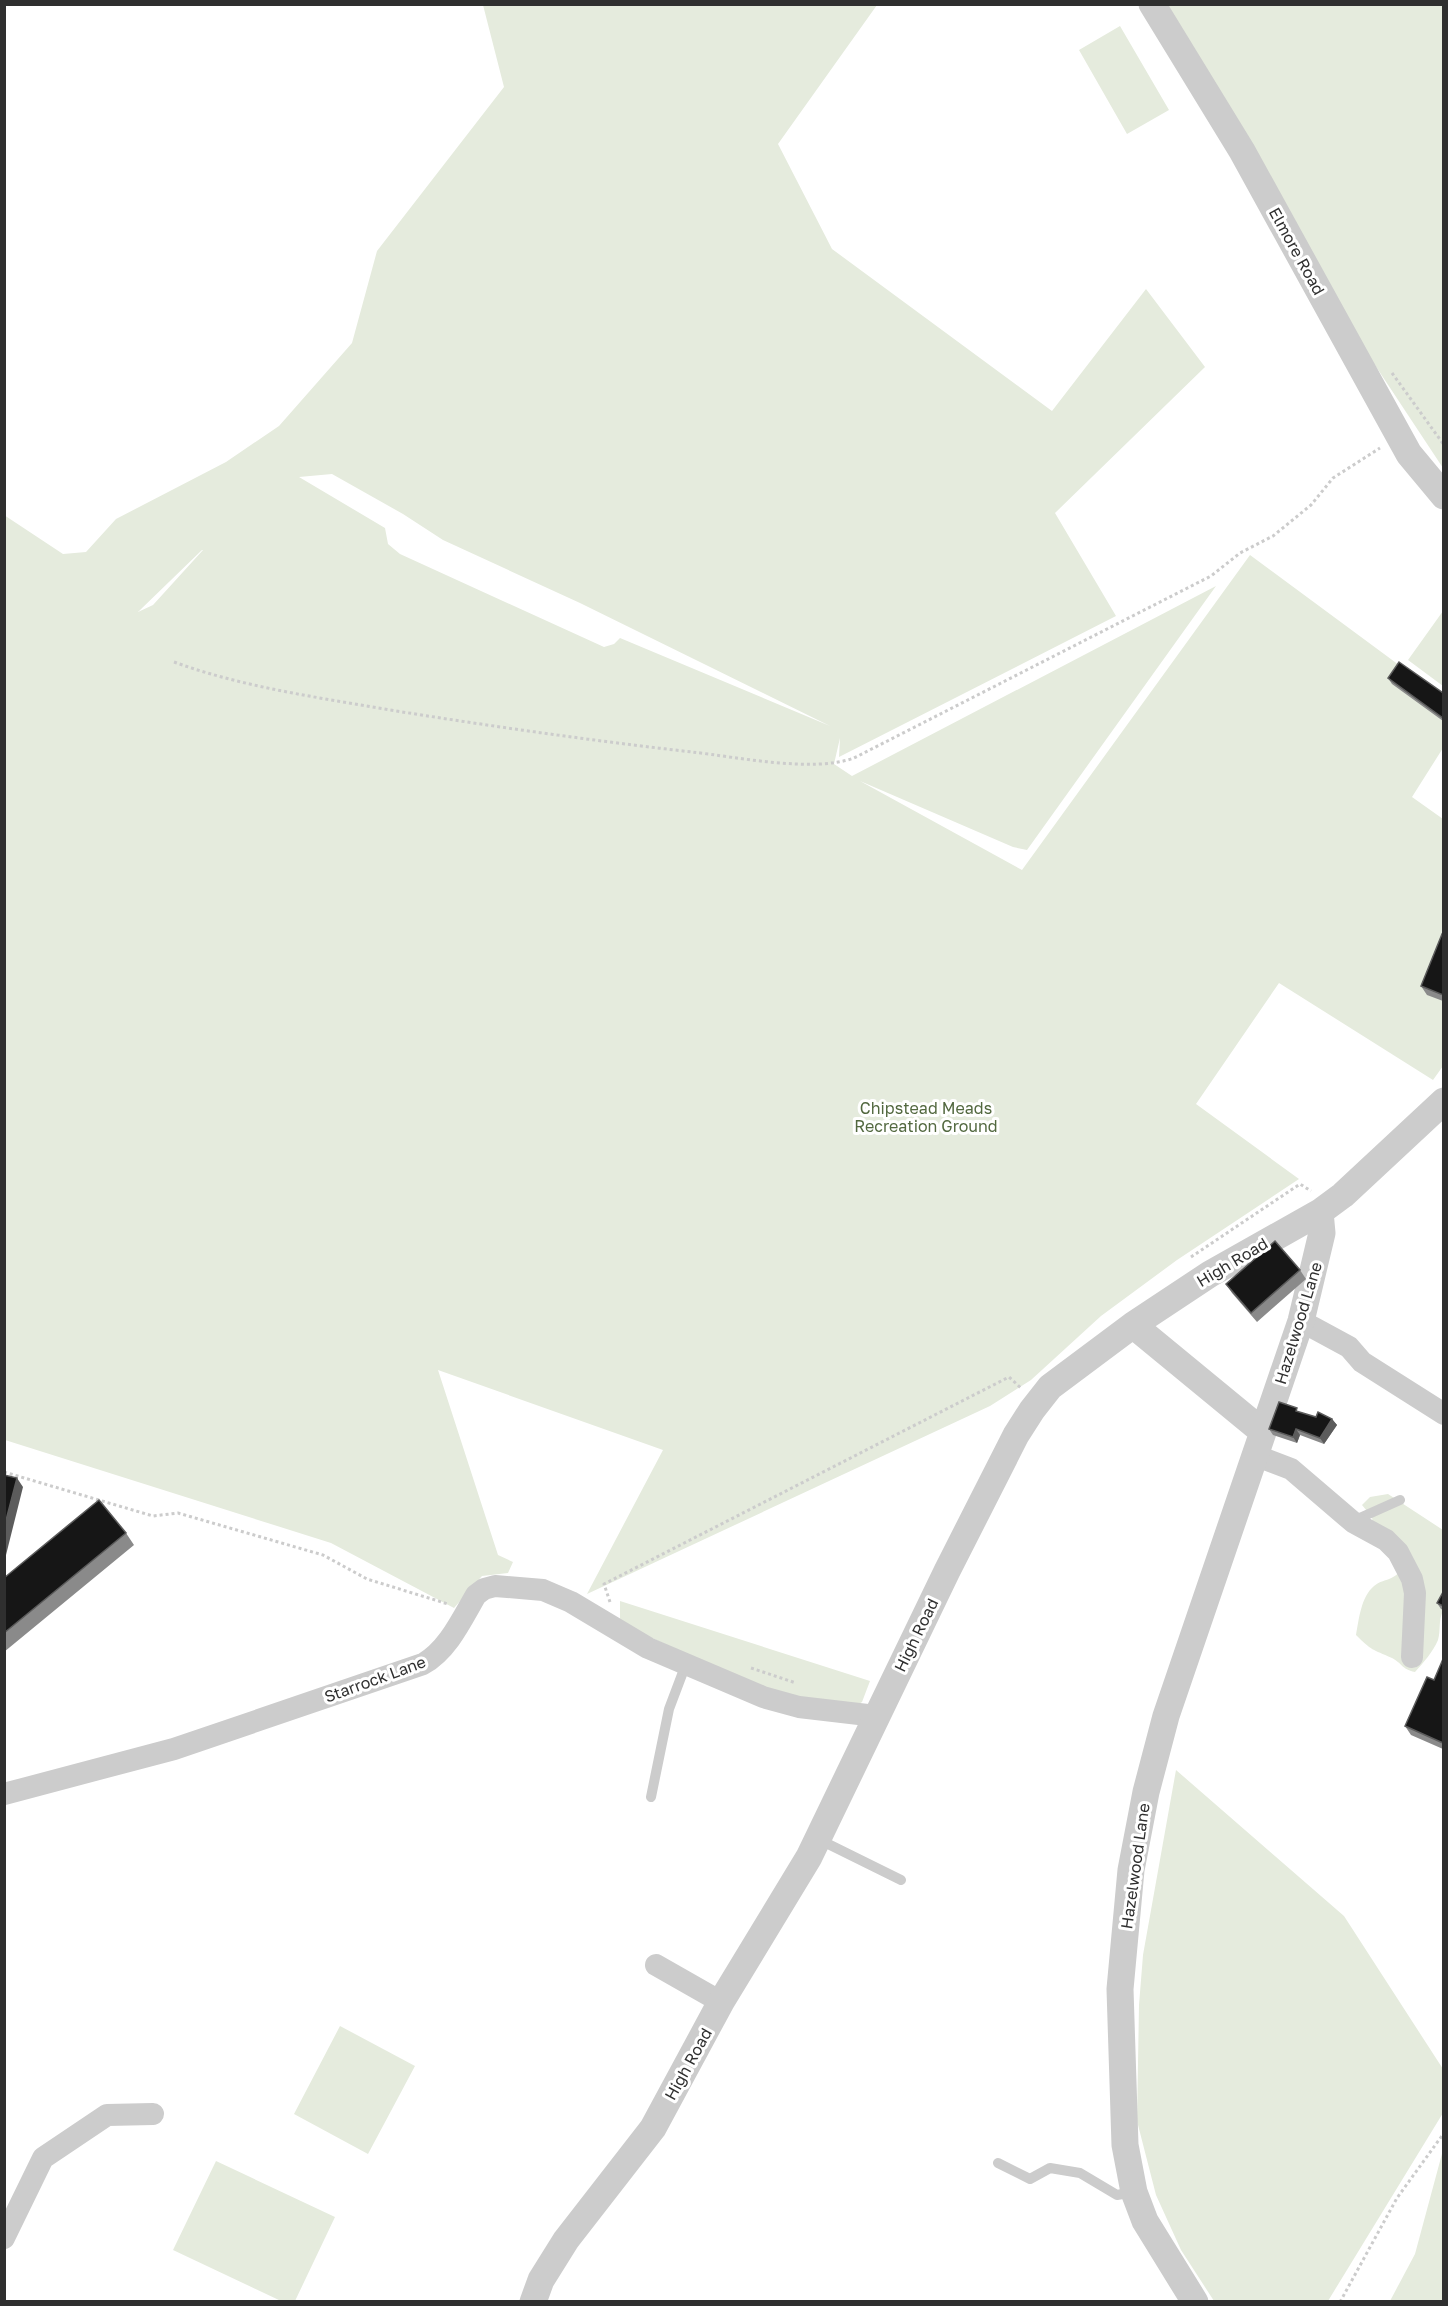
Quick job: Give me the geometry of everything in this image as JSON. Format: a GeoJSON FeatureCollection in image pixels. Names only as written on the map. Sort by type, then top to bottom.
{"type":"FeatureCollection","features":[{"type":"Feature","properties":{"kind":"street","name":"Elmore Road"},"geometry":{"type":"LineString","coordinates":[[1152,4],[1242,151],[1409,454],[1443,496]]}},
{"type":"Feature","properties":{"kind":"street","name":"High Road"},"geometry":{"type":"LineString","coordinates":[[532,2301],[541,2280],[566,2240],[653,2128],[721,2002],[818,1838],[1016,1435],[1032,1410],[1050,1387],[1133,1325],[1318,1203],[1343,1195],[1443,1101]]}},
{"type":"Feature","properties":{"kind":"street","name":"Hazelwood Lane"},"geometry":{"type":"LineString","coordinates":[[1195,2301],[1145,2221],[1134,2192],[1125,2145],[1120,1989],[1131,1869],[1155,1753],[1302,1321],[1322,1233],[1318,1203]]}},
{"type":"Feature","properties":{"kind":"street"},"geometry":{"type":"LineString","coordinates":[[1302,1321],[1349,1347],[1362,1362],[1443,1414]]}},
{"type":"Feature","properties":{"kind":"street"},"geometry":{"type":"LineString","coordinates":[[1133,1325],[1259,1444],[1353,1522],[1386,1540],[1398,1552],[1412,1579],[1415,1593],[1412,1657]]}},
{"type":"Feature","properties":{"kind":"street","name":"Starrock Lane"},"geometry":{"type":"LineString","coordinates":[[4,1794],[174,1749],[423,1664],[435,1657],[484,1589],[495,1586],[543,1590],[571,1602],[648,1648],[763,1697],[799,1707],[876,1716]]}},
{"type":"Feature","properties":{"kind":"street"},"geometry":{"type":"LineString","coordinates":[[656,1965],[721,2002]]}},
{"type":"Feature","properties":{"kind":"street"},"geometry":{"type":"LineString","coordinates":[[4,2238],[43,2158],[107,2115],[153,2114]]}},
{"type":"Feature","properties":{"kind":"lane"},"geometry":{"type":"LineString","coordinates":[[1353,1522],[1400,1500]]}},
{"type":"Feature","properties":{"kind":"lane"},"geometry":{"type":"LineString","coordinates":[[651,1797],[669,1709],[686,1664]]}},
{"type":"Feature","properties":{"kind":"lane"},"geometry":{"type":"LineString","coordinates":[[818,1838],[901,1880]]}},
{"type":"Feature","properties":{"kind":"lane"},"geometry":{"type":"LineString","coordinates":[[998,2163],[1030,2179],[1050,2168],[1080,2173],[1117,2195],[1134,2192]]}},
{"type":"Feature","properties":{"kind":"path"},"geometry":{"type":"LineString","coordinates":[[174,662],[235,681],[469,723],[784,762],[834,764],[854,758],[1210,576],[1240,553],[1281,530],[1311,505],[1333,478],[1344,469],[1399,437]]}},
{"type":"Feature","properties":{"kind":"path"},"geometry":{"type":"LineString","coordinates":[[1187,1260],[1300,1184],[1318,1203]]}},
{"type":"Feature","properties":{"kind":"path"},"geometry":{"type":"LineString","coordinates":[[607,1624],[614,1614],[604,1584],[1009,1377],[1025,1393]]}},
{"type":"Feature","properties":{"kind":"path"},"geometry":{"type":"LineString","coordinates":[[4,1472],[153,1516],[178,1513],[323,1555],[367,1579],[467,1610]]}},
{"type":"Feature","properties":{"kind":"path"},"geometry":{"type":"LineString","coordinates":[[1340,2301],[1397,2198],[1443,2133]]}},
{"type":"Feature","properties":{"kind":"green space","name":"Chipstead Meads Recreation Ground"},"geometry":{"type":"Polygon","coordinates":[[[483,5],[877,5],[778,144],[832,249],[1052,411],[1146,289],[1205,367],[1055,513],[1116,616],[839,757],[840,738],[834,764],[852,776],[1216,586],[1027,850],[1013,847],[860,781],[1022,870],[1250,555],[1403,668],[1443,721],[1443,748],[1412,797],[1443,819],[1443,1066],[1433,1080],[1279,983],[1196,1104],[1299,1179],[1177,1260],[1101,1316],[1031,1380],[990,1406],[587,1594],[663,1450],[438,1370],[498,1555],[513,1562],[508,1573],[482,1576],[454,1608],[331,1543],[5,1440],[4,515],[63,554],[86,552],[116,519],[226,462],[279,426],[352,343],[377,251],[504,87],[483,5]],[[332,474],[299,477],[385,528],[388,544],[400,554],[604,647],[614,644],[620,638],[830,726],[580,603],[443,540],[403,514],[332,474]],[[202,550],[138,612],[153,605],[202,550]]]}},
{"type":"Feature","properties":{"kind":"green space"},"geometry":{"type":"Polygon","coordinates":[[[1165,5],[1443,5],[1443,468],[1330,297],[1165,5]]]}},
{"type":"Feature","properties":{"kind":"green space"},"geometry":{"type":"Polygon","coordinates":[[[1120,26],[1169,110],[1127,134],[1079,50],[1120,26]]]}},
{"type":"Feature","properties":{"kind":"green space"},"geometry":{"type":"Polygon","coordinates":[[[1443,611],[1443,686],[1408,660],[1443,611]]]}},
{"type":"Feature","properties":{"kind":"green space"},"geometry":{"type":"Polygon","coordinates":[[[1388,1494],[1443,1530],[1443,1611],[1439,1636],[1431,1653],[1415,1672],[1372,1649],[1356,1635],[1366,1596],[1374,1586],[1395,1576],[1402,1569],[1374,1534],[1372,1517],[1362,1505],[1370,1497],[1388,1494]]]}},
{"type":"Feature","properties":{"kind":"green space"},"geometry":{"type":"Polygon","coordinates":[[[620,1601],[870,1681],[862,1702],[854,1707],[765,1691],[620,1623],[620,1601]]]}},
{"type":"Feature","properties":{"kind":"green space"},"geometry":{"type":"Polygon","coordinates":[[[1176,1770],[1344,1916],[1443,2069],[1443,2113],[1328,2301],[1214,2301],[1181,2250],[1156,2195],[1137,2121],[1139,2005],[1143,1955],[1176,1770]]]}},
{"type":"Feature","properties":{"kind":"green space"},"geometry":{"type":"Polygon","coordinates":[[[340,2026],[415,2066],[368,2154],[294,2114],[340,2026]]]}},
{"type":"Feature","properties":{"kind":"green space"},"geometry":{"type":"Polygon","coordinates":[[[1443,2150],[1443,2301],[1390,2301],[1415,2254],[1443,2150]]]}},
{"type":"Feature","properties":{"kind":"green space"},"geometry":{"type":"Polygon","coordinates":[[[216,2161],[335,2217],[295,2301],[281,2301],[173,2250],[216,2161]]]}},
{"type":"Feature","properties":{"kind":"building"},"geometry":{"type":"Polygon","coordinates":[[[1399,662],[1443,693],[1443,718],[1388,678],[1399,662]]]}},
{"type":"Feature","properties":{"kind":"building"},"geometry":{"type":"Polygon","coordinates":[[[1443,935],[1443,995],[1421,986],[1443,935]]]}},
{"type":"Feature","properties":{"kind":"building"},"geometry":{"type":"Polygon","coordinates":[[[1275,1241],[1300,1270],[1251,1313],[1226,1284],[1275,1241]]]}},
{"type":"Feature","properties":{"kind":"building"},"geometry":{"type":"Polygon","coordinates":[[[1279,1402],[1297,1408],[1296,1411],[1316,1417],[1318,1412],[1332,1419],[1320,1438],[1296,1429],[1293,1437],[1269,1429],[1279,1402]]]}},
{"type":"Feature","properties":{"kind":"building"},"geometry":{"type":"Polygon","coordinates":[[[4,1475],[17,1478],[4,1528],[4,1475]]]}},
{"type":"Feature","properties":{"kind":"building"},"geometry":{"type":"Polygon","coordinates":[[[99,1500],[126,1533],[4,1633],[4,1578],[99,1500]]]}},
{"type":"Feature","properties":{"kind":"building"},"geometry":{"type":"Polygon","coordinates":[[[1443,1592],[1443,1606],[1437,1603],[1443,1592]]]}},
{"type":"Feature","properties":{"kind":"building"},"geometry":{"type":"Polygon","coordinates":[[[1443,1659],[1443,1743],[1405,1726],[1427,1677],[1434,1680],[1443,1659]]]}}]}
